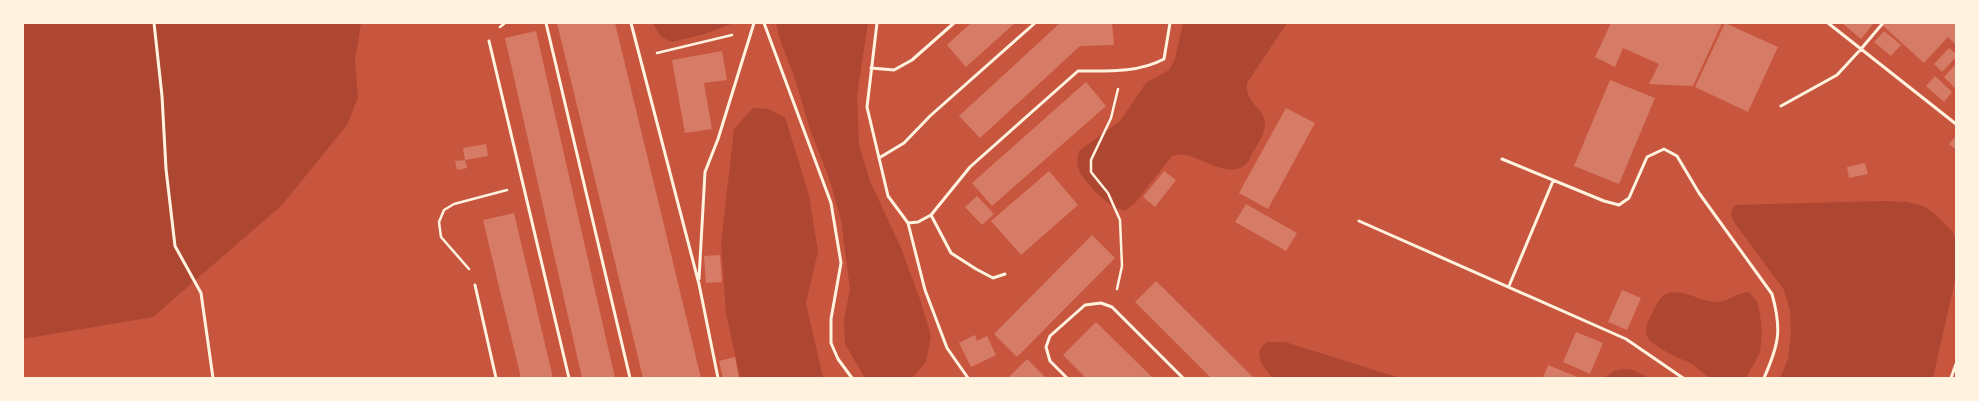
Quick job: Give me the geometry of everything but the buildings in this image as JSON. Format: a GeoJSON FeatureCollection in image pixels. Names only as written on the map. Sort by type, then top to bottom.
{"type":"FeatureCollection","features":[{"type":"Feature","properties":{"kind":"lane"},"geometry":{"type":"LineString","coordinates":[[154,23],[162,96],[166,169],[175,246],[200,293],[213,378]]}},
{"type":"Feature","properties":{"kind":"lane"},"geometry":{"type":"LineString","coordinates":[[546,23],[630,378]]}},
{"type":"Feature","properties":{"kind":"lane"},"geometry":{"type":"LineString","coordinates":[[631,23],[699,284],[718,378]]}},
{"type":"Feature","properties":{"kind":"lane"},"geometry":{"type":"LineString","coordinates":[[699,284],[705,172],[718,139],[754,23]]}},
{"type":"Feature","properties":{"kind":"lane"},"geometry":{"type":"LineString","coordinates":[[764,23],[831,203],[841,264],[831,319],[832,343],[838,359],[852,378]]}},
{"type":"Feature","properties":{"kind":"lane"},"geometry":{"type":"LineString","coordinates":[[877,23],[867,107],[888,196],[908,223],[925,290],[947,348],[968,378]]}},
{"type":"Feature","properties":{"kind":"lane"},"geometry":{"type":"LineString","coordinates":[[871,68],[894,70],[912,60],[954,23]]}},
{"type":"Feature","properties":{"kind":"lane"},"geometry":{"type":"LineString","coordinates":[[879,158],[904,143],[930,116],[1035,23]]}},
{"type":"Feature","properties":{"kind":"lane"},"geometry":{"type":"LineString","coordinates":[[908,223],[918,222],[931,215],[970,167],[1078,71],[1122,70],[1150,66],[1164,59],[1170,23]]}},
{"type":"Feature","properties":{"kind":"lane"},"geometry":{"type":"LineString","coordinates":[[1828,23],[1956,124]]}},
{"type":"Feature","properties":{"kind":"lane"},"geometry":{"type":"LineString","coordinates":[[1781,106],[1837,75],[1882,23]]}},
{"type":"Feature","properties":{"kind":"lane"},"geometry":{"type":"LineString","coordinates":[[489,41],[522,186],[569,378]]}},
{"type":"Feature","properties":{"kind":"lane"},"geometry":{"type":"LineString","coordinates":[[1502,159],[1604,202],[1619,205],[1629,198],[1648,157],[1664,149],[1676,156],[1699,193],[1772,294],[1777,312],[1778,329],[1776,351],[1764,378]]}},
{"type":"Feature","properties":{"kind":"lane"},"geometry":{"type":"LineString","coordinates":[[1509,286],[1553,181]]}},
{"type":"Feature","properties":{"kind":"lane"},"geometry":{"type":"LineString","coordinates":[[931,215],[951,252],[976,269],[993,278],[1005,274]]}},
{"type":"Feature","properties":{"kind":"lane"},"geometry":{"type":"LineString","coordinates":[[1359,221],[1626,339],[1683,378]]}},
{"type":"Feature","properties":{"kind":"lane"},"geometry":{"type":"LineString","coordinates":[[475,285],[496,378]]}},
{"type":"Feature","properties":{"kind":"lane"},"geometry":{"type":"LineString","coordinates":[[1067,378],[1050,361],[1046,347],[1050,336],[1085,305],[1100,303],[1112,307],[1183,378]]}},
{"type":"Feature","properties":{"kind":"lane"},"geometry":{"type":"LineString","coordinates":[[1951,378],[1956,364]]}},
{"type":"Feature","properties":{"kind":"path"},"geometry":{"type":"LineString","coordinates":[[640,57],[752,30]]}},
{"type":"Feature","properties":{"kind":"path"},"geometry":{"type":"LineString","coordinates":[[1112,307],[1122,266],[1120,220],[1108,193],[1091,172],[1091,160],[1111,118],[1122,70]]}},
{"type":"Feature","properties":{"kind":"path"},"geometry":{"type":"LineString","coordinates":[[475,285],[468,268],[441,237],[439,222],[444,210],[454,204],[522,186]]}},
{"type":"Feature","properties":{"kind":"shaded area"},"geometry":{"type":"Polygon","coordinates":[[[23,23],[361,23],[355,61],[358,97],[347,125],[282,205],[153,317],[23,339],[23,23]]]}},
{"type":"Feature","properties":{"kind":"shaded area"},"geometry":{"type":"Polygon","coordinates":[[[653,23],[734,23],[704,34],[672,42],[661,37],[653,23]]]}},
{"type":"Feature","properties":{"kind":"shaded area"},"geometry":{"type":"Polygon","coordinates":[[[776,23],[868,23],[857,95],[859,145],[870,181],[901,248],[920,299],[931,336],[926,362],[912,378],[865,378],[845,344],[844,320],[850,289],[841,220],[830,181],[809,126],[796,82],[779,37],[776,23]]]}},
{"type":"Feature","properties":{"kind":"shaded area"},"geometry":{"type":"Polygon","coordinates":[[[1183,23],[1287,23],[1247,83],[1249,96],[1264,118],[1264,131],[1247,163],[1241,168],[1226,169],[1217,167],[1187,155],[1172,156],[1135,203],[1124,210],[1116,208],[1096,193],[1084,179],[1077,165],[1079,151],[1120,121],[1146,83],[1169,70],[1175,59],[1183,23]]]}},
{"type":"Feature","properties":{"kind":"shaded area"},"geometry":{"type":"Polygon","coordinates":[[[753,108],[768,109],[785,117],[809,195],[818,251],[806,303],[823,378],[740,378],[726,313],[721,244],[734,129],[753,108]]]}},
{"type":"Feature","properties":{"kind":"shaded area"},"geometry":{"type":"Polygon","coordinates":[[[1884,201],[1907,202],[1923,206],[1933,212],[1952,231],[1956,240],[1956,276],[1933,378],[1780,378],[1788,359],[1791,332],[1790,311],[1784,290],[1734,222],[1731,215],[1732,209],[1736,205],[1884,201]]]}},
{"type":"Feature","properties":{"kind":"shaded area"},"geometry":{"type":"Polygon","coordinates":[[[1672,292],[1687,294],[1703,300],[1721,302],[1749,292],[1757,301],[1762,333],[1760,353],[1746,378],[1709,378],[1692,364],[1656,346],[1648,338],[1646,326],[1660,299],[1666,294],[1672,292]]]}},
{"type":"Feature","properties":{"kind":"shaded area"},"geometry":{"type":"Polygon","coordinates":[[[1268,342],[1285,342],[1400,378],[1273,378],[1266,370],[1260,360],[1259,355],[1263,345],[1268,342]]]}},
{"type":"Feature","properties":{"kind":"shaded area"},"geometry":{"type":"Polygon","coordinates":[[[1623,369],[1633,370],[1649,378],[1604,378],[1614,371],[1623,369]]]}}]}
